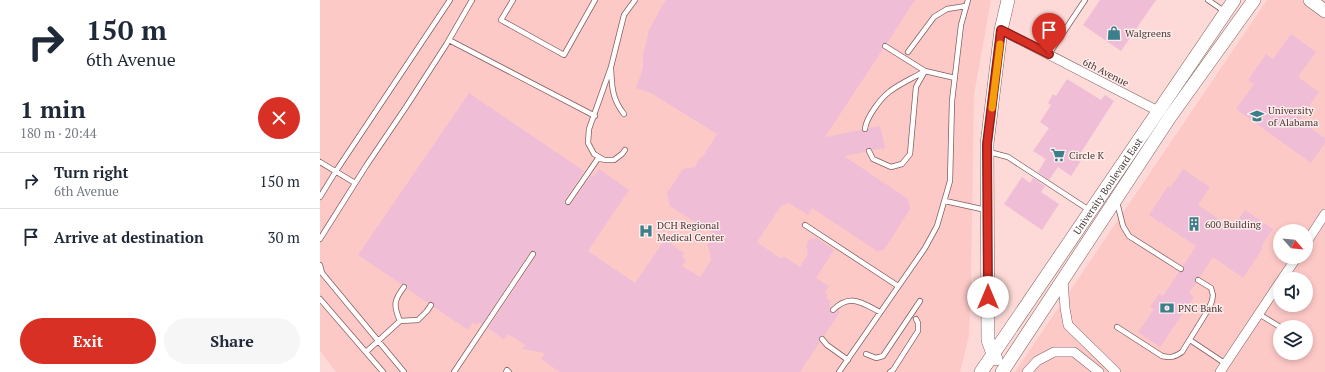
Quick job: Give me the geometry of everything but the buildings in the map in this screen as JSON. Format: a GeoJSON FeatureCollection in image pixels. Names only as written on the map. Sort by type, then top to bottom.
{"type":"FeatureCollection","features":[{"type":"Feature","properties":{"kind":"main road"},"geometry":{"type":"LineString","coordinates":[[1004,371],[993,354],[988,340],[987,152],[1001,30],[1008,0]]}},
{"type":"Feature","properties":{"kind":"main road","name":"University Boulevard East"},"geometry":{"type":"LineString","coordinates":[[981,372],[1234,0]]}},
{"type":"Feature","properties":{"kind":"main road","name":"University Boulevard East"},"geometry":{"type":"LineString","coordinates":[[1004,371],[1170,117],[1254,0]]}},
{"type":"Feature","properties":{"kind":"main road"},"geometry":{"type":"LineString","coordinates":[[1310,0],[1325,11]]}},
{"type":"Feature","properties":{"kind":"street","name":"6th Avenue"},"geometry":{"type":"LineString","coordinates":[[1001,30],[1158,111]]}},
{"type":"Feature","properties":{"kind":"street"},"geometry":{"type":"LineString","coordinates":[[1313,232],[1325,214]]}},
{"type":"Feature","properties":{"kind":"street"},"geometry":{"type":"LineString","coordinates":[[1063,279],[1064,301],[1068,325],[1116,372]]}},
{"type":"Feature","properties":{"kind":"street"},"geometry":{"type":"LineString","coordinates":[[1220,372],[1273,293]]}},
{"type":"Feature","properties":{"kind":"street"},"geometry":{"type":"LineString","coordinates":[[1027,372],[1037,361],[1054,352],[1074,352],[1099,372]]}},
{"type":"Feature","properties":{"kind":"lane"},"geometry":{"type":"LineString","coordinates":[[320,197],[450,0]]}},
{"type":"Feature","properties":{"kind":"lane"},"geometry":{"type":"LineString","coordinates":[[320,239],[449,40],[472,0]]}},
{"type":"Feature","properties":{"kind":"lane"},"geometry":{"type":"LineString","coordinates":[[512,0],[502,20],[564,55],[595,0]]}},
{"type":"Feature","properties":{"kind":"lane"},"geometry":{"type":"LineString","coordinates":[[625,150],[614,160],[604,160],[594,154],[588,143],[589,130],[611,67],[624,15],[635,0]]}},
{"type":"Feature","properties":{"kind":"lane"},"geometry":{"type":"LineString","coordinates":[[839,372],[925,248],[937,226],[950,181],[952,101],[961,25],[968,0]]}},
{"type":"Feature","properties":{"kind":"lane"},"geometry":{"type":"LineString","coordinates":[[1049,54],[1085,0]]}},
{"type":"Feature","properties":{"kind":"lane"},"geometry":{"type":"LineString","coordinates":[[1208,0],[1226,12]]}},
{"type":"Feature","properties":{"kind":"lane"},"geometry":{"type":"LineString","coordinates":[[908,52],[934,17],[947,9],[966,6]]}},
{"type":"Feature","properties":{"kind":"lane"},"geometry":{"type":"LineString","coordinates":[[449,40],[594,116]]}},
{"type":"Feature","properties":{"kind":"lane"},"geometry":{"type":"LineString","coordinates":[[885,46],[925,71],[955,78]]}},
{"type":"Feature","properties":{"kind":"lane"},"geometry":{"type":"LineString","coordinates":[[611,67],[613,93],[618,106],[624,114]]}},
{"type":"Feature","properties":{"kind":"lane"},"geometry":{"type":"LineString","coordinates":[[865,129],[872,112],[888,93],[925,71]]}},
{"type":"Feature","properties":{"kind":"lane"},"geometry":{"type":"LineString","coordinates":[[869,151],[873,159],[891,167],[902,164],[910,154],[916,87],[925,71]]}},
{"type":"Feature","properties":{"kind":"lane"},"geometry":{"type":"LineString","coordinates":[[987,152],[1008,157],[1090,210]]}},
{"type":"Feature","properties":{"kind":"lane"},"geometry":{"type":"LineString","coordinates":[[568,202],[599,157]]}},
{"type":"Feature","properties":{"kind":"lane"},"geometry":{"type":"LineString","coordinates":[[320,162],[355,183]]}},
{"type":"Feature","properties":{"kind":"lane"},"geometry":{"type":"LineString","coordinates":[[1117,199],[1122,226],[1129,236],[1181,269]]}},
{"type":"Feature","properties":{"kind":"lane"},"geometry":{"type":"LineString","coordinates":[[945,201],[987,210]]}},
{"type":"Feature","properties":{"kind":"lane"},"geometry":{"type":"LineString","coordinates":[[805,225],[898,286]]}},
{"type":"Feature","properties":{"kind":"lane"},"geometry":{"type":"LineString","coordinates":[[454,372],[533,254]]}},
{"type":"Feature","properties":{"kind":"lane"},"geometry":{"type":"LineString","coordinates":[[320,265],[322,272],[404,372]]}},
{"type":"Feature","properties":{"kind":"lane"},"geometry":{"type":"LineString","coordinates":[[1117,327],[1162,356],[1169,358],[1175,357],[1182,352],[1190,340],[1212,301],[1213,295],[1211,288],[1198,280]]}},
{"type":"Feature","properties":{"kind":"lane"},"geometry":{"type":"LineString","coordinates":[[400,321],[395,310],[396,300],[404,287]]}},
{"type":"Feature","properties":{"kind":"lane"},"geometry":{"type":"LineString","coordinates":[[320,299],[383,372]]}},
{"type":"Feature","properties":{"kind":"lane"},"geometry":{"type":"LineString","coordinates":[[833,310],[845,301],[853,300],[880,312]]}},
{"type":"Feature","properties":{"kind":"lane"},"geometry":{"type":"LineString","coordinates":[[866,354],[876,358],[883,356],[920,301]]}},
{"type":"Feature","properties":{"kind":"lane"},"geometry":{"type":"LineString","coordinates":[[366,352],[379,342],[400,321],[418,320],[431,305]]}},
{"type":"Feature","properties":{"kind":"lane"},"geometry":{"type":"LineString","coordinates":[[1259,314],[1273,323]]}},
{"type":"Feature","properties":{"kind":"lane"},"geometry":{"type":"LineString","coordinates":[[890,372],[893,370],[918,331],[918,323],[916,318]]}},
{"type":"Feature","properties":{"kind":"lane"},"geometry":{"type":"LineString","coordinates":[[822,339],[827,345],[848,360]]}},
{"type":"Feature","properties":{"kind":"lane"},"geometry":{"type":"LineString","coordinates":[[1190,340],[1226,364]]}},
{"type":"Feature","properties":{"kind":"lane"},"geometry":{"type":"LineString","coordinates":[[506,372],[507,370],[509,372]]}},
{"type":"Feature","properties":{"kind":"shaded area","name":"DCH Regional Medical Center"},"geometry":{"type":"Polygon","coordinates":[[[320,0],[991,0],[974,95],[969,336],[960,372],[336,372],[320,351],[320,0]]]}},
{"type":"Feature","properties":{"kind":"shaded area","name":"University of Alabama"},"geometry":{"type":"Polygon","coordinates":[[[1267,0],[1325,0],[1325,372],[1015,372],[1267,0]]]}},
{"type":"Feature","properties":{"kind":"slow traffic"},"geometry":{"type":"LineString","coordinates":[[992,108],[1000,44]]}},
{"type":"Feature","properties":{"kind":"place","name":"Walgreens"},"geometry":{"type":"Point","coordinates":[1114,33]}},
{"type":"Feature","properties":{"kind":"place","name":"University of Alabama"},"geometry":{"type":"Point","coordinates":[1257,116]}},
{"type":"Feature","properties":{"kind":"place","name":"Circle K"},"geometry":{"type":"Point","coordinates":[1058,155]}},
{"type":"Feature","properties":{"kind":"place","name":"600 Building"},"geometry":{"type":"Point","coordinates":[1194,224]}},
{"type":"Feature","properties":{"kind":"place","name":"DCH Regional Medical Center"},"geometry":{"type":"Point","coordinates":[646,231]}},
{"type":"Feature","properties":{"kind":"place","name":"PNC Bank"},"geometry":{"type":"Point","coordinates":[1167,308]}},
{"type":"Feature","properties":{"kind":"route"},"geometry":{"type":"LineString","coordinates":[[988,297],[987,144],[1001,30],[1049,54]]}}]}
